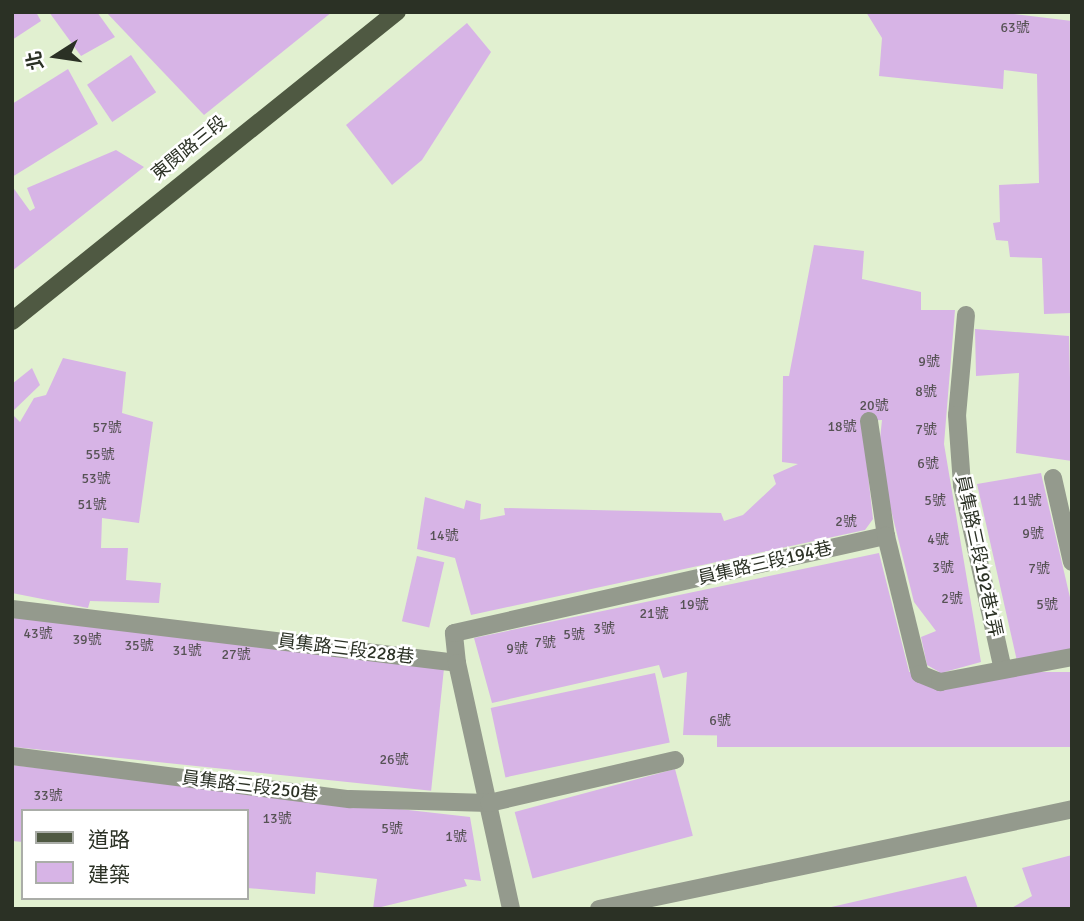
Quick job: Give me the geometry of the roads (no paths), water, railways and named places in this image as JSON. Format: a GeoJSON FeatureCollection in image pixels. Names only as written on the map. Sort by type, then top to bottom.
{"type":"FeatureCollection","features":[{"type":"Feature","properties":{"kind":"main road","name":"東閔路三段"},"geometry":{"type":"LineString","coordinates":[[12,321],[397,12]]}},
{"type":"Feature","properties":{"kind":"street","name":"員集路三段192巷1弄"},"geometry":{"type":"LineString","coordinates":[[966,315],[957,415],[962,485],[1003,670]]}},
{"type":"Feature","properties":{"kind":"street"},"geometry":{"type":"LineString","coordinates":[[869,421],[886,536],[920,674],[940,682],[1072,657]]}},
{"type":"Feature","properties":{"kind":"street"},"geometry":{"type":"LineString","coordinates":[[1053,478],[1072,562]]}},
{"type":"Feature","properties":{"kind":"street","name":"員集路三段194巷"},"geometry":{"type":"LineString","coordinates":[[457,663],[454,633],[886,536]]}},
{"type":"Feature","properties":{"kind":"street","name":"員集路三段228巷"},"geometry":{"type":"LineString","coordinates":[[12,609],[457,663]]}},
{"type":"Feature","properties":{"kind":"street"},"geometry":{"type":"LineString","coordinates":[[457,663],[511,909]]}},
{"type":"Feature","properties":{"kind":"street","name":"員集路三段250巷"},"geometry":{"type":"LineString","coordinates":[[12,756],[350,799],[489,803],[675,760]]}},
{"type":"Feature","properties":{"kind":"street"},"geometry":{"type":"LineString","coordinates":[[599,909],[1072,809]]}}]}
